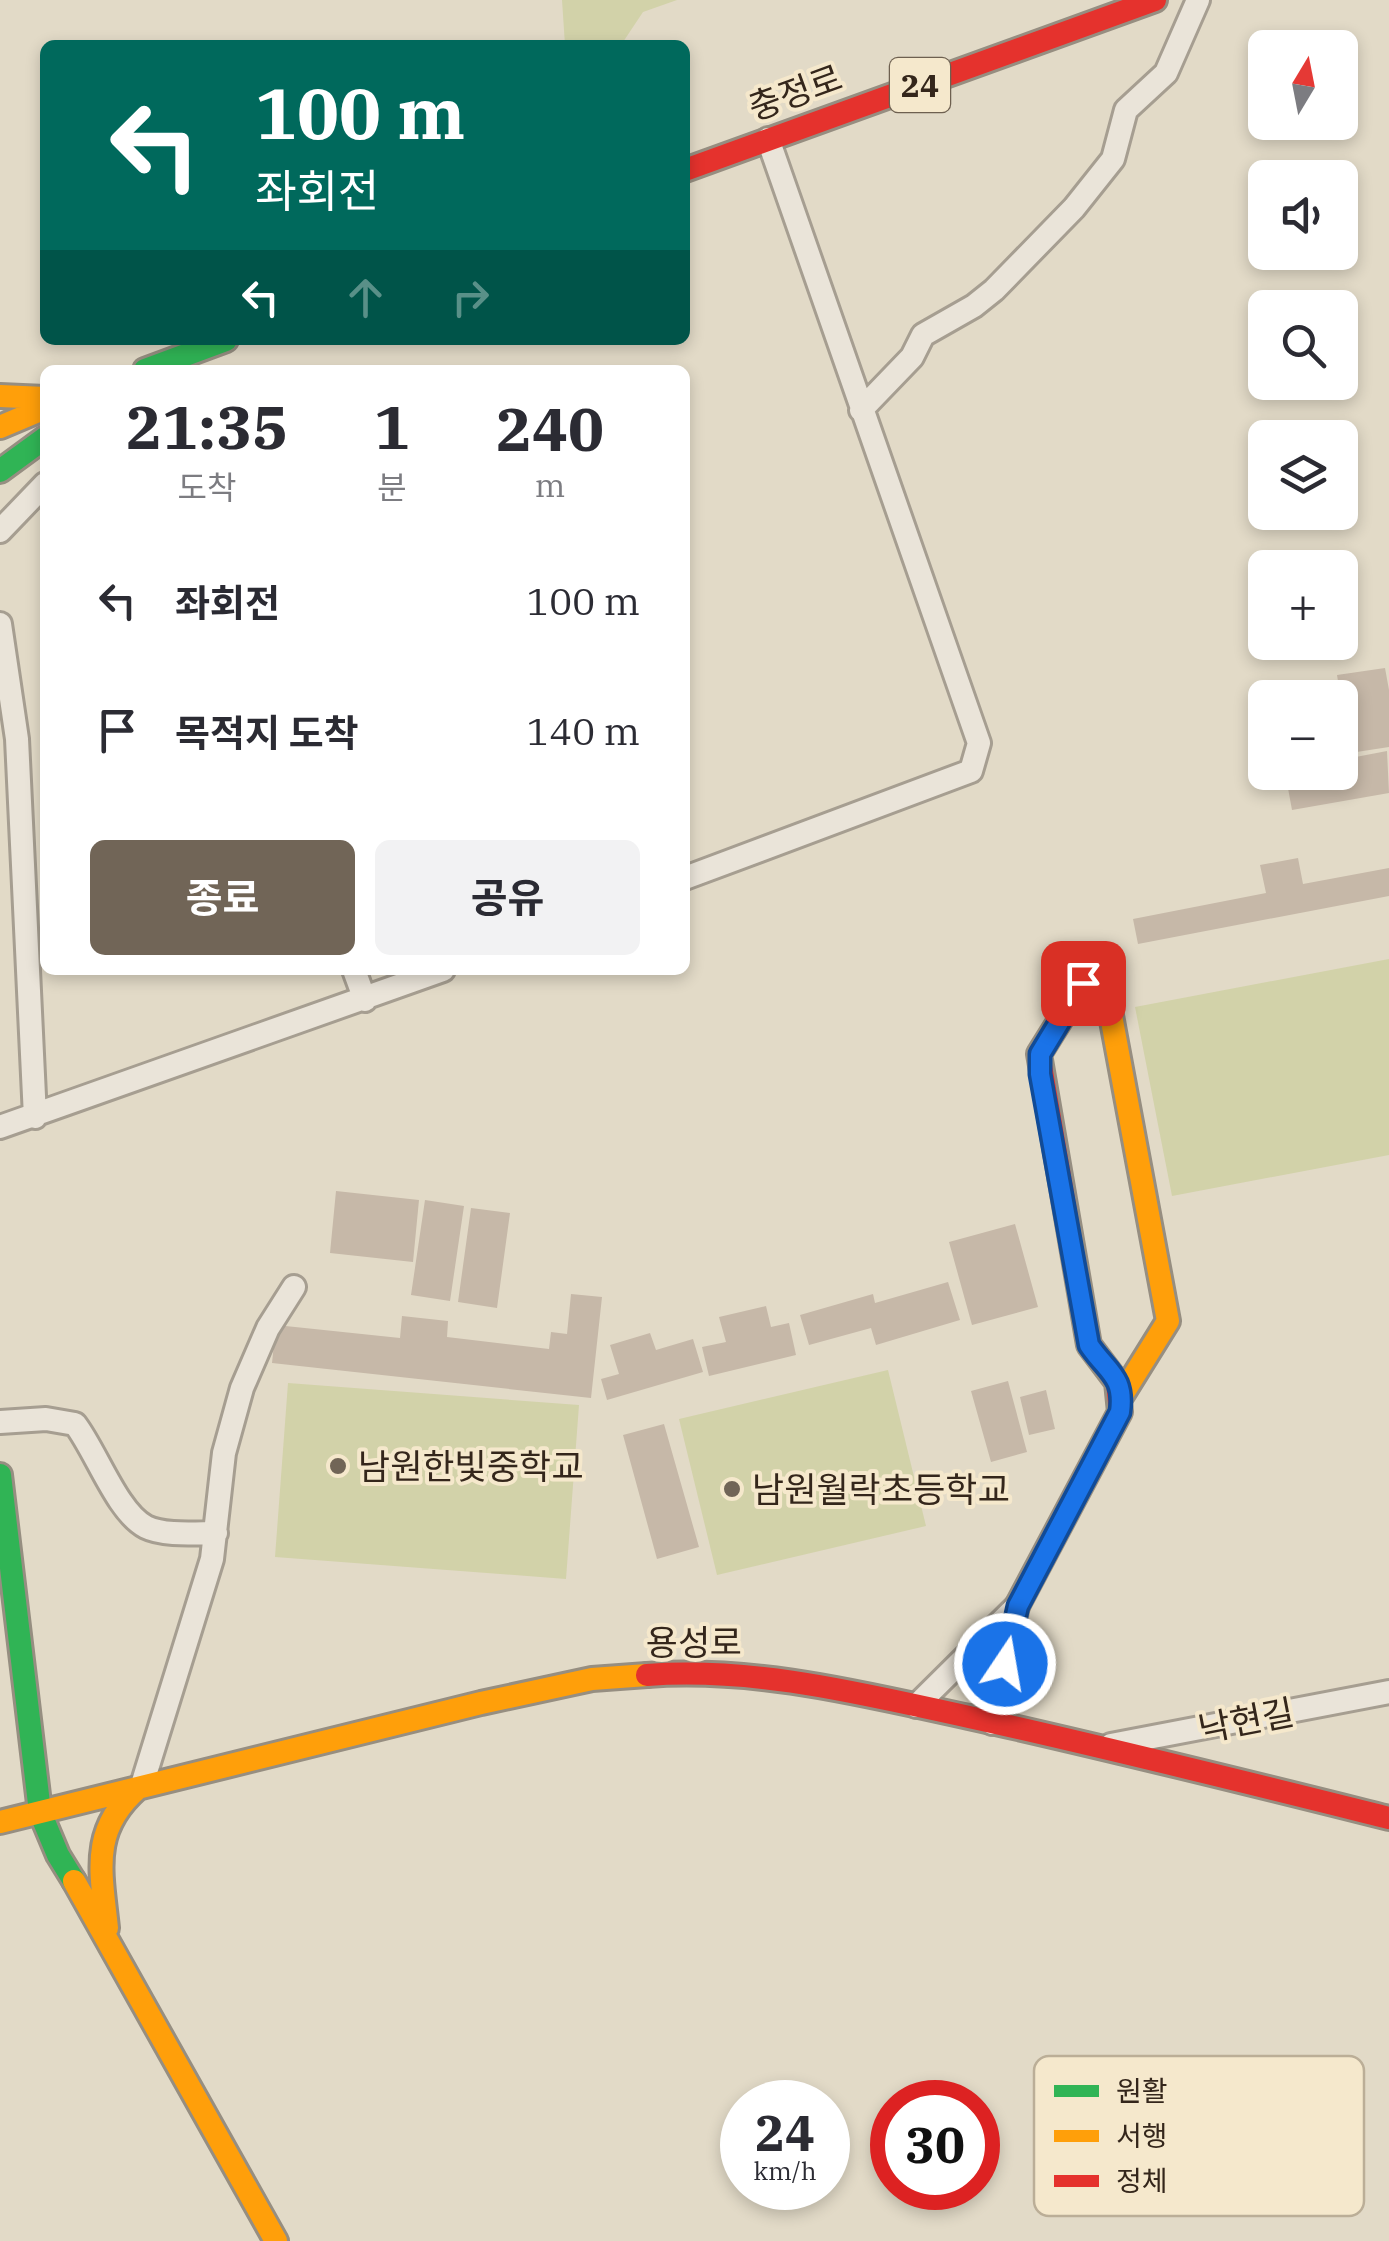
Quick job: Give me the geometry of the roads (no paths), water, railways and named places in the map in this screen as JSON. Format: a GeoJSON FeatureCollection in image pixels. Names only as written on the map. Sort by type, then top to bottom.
{"type":"FeatureCollection","features":[{"type":"Feature","properties":{"kind":"main road","name":"충정로"},"geometry":{"type":"LineString","coordinates":[[690,168],[1155,0]]}},
{"type":"Feature","properties":{"kind":"main road"},"geometry":{"type":"LineString","coordinates":[[158,365],[212,345]]}},
{"type":"Feature","properties":{"kind":"main road"},"geometry":{"type":"LineString","coordinates":[[0,396],[40,398]]}},
{"type":"Feature","properties":{"kind":"main road"},"geometry":{"type":"LineString","coordinates":[[0,427],[40,410]]}},
{"type":"Feature","properties":{"kind":"main road"},"geometry":{"type":"LineString","coordinates":[[0,471],[40,442]]}},
{"type":"Feature","properties":{"kind":"main road"},"geometry":{"type":"LineString","coordinates":[[1018,1606],[1120,1412],[1122,1394],[1118,1379],[1089,1345],[1040,1074],[1040,1054],[1100,956],[1168,1321],[1122,1394]]}},
{"type":"Feature","properties":{"kind":"main road"},"geometry":{"type":"LineString","coordinates":[[0,1475],[40,1812],[58,1855],[108,1936],[276,2241]]}},
{"type":"Feature","properties":{"kind":"main road","name":"용성로"},"geometry":{"type":"LineString","coordinates":[[0,1822],[592,1679],[676,1673],[741,1674],[817,1684],[1103,1747],[1389,1818]]}},
{"type":"Feature","properties":{"kind":"main road"},"geometry":{"type":"LineString","coordinates":[[108,1936],[100,1848],[105,1827],[122,1799],[142,1785]]}},
{"type":"Feature","properties":{"kind":"street"},"geometry":{"type":"LineString","coordinates":[[861,410],[912,357],[923,335],[994,290],[1074,208],[1113,159],[1126,110],[1166,74],[1198,0]]}},
{"type":"Feature","properties":{"kind":"street"},"geometry":{"type":"LineString","coordinates":[[690,876],[971,771],[979,743],[768,139]]}},
{"type":"Feature","properties":{"kind":"street"},"geometry":{"type":"LineString","coordinates":[[0,531],[40,489]]}},
{"type":"Feature","properties":{"kind":"street"},"geometry":{"type":"LineString","coordinates":[[0,624],[18,740],[35,896],[36,1117]]}},
{"type":"Feature","properties":{"kind":"street"},"geometry":{"type":"LineString","coordinates":[[356,975],[365,1000]]}},
{"type":"Feature","properties":{"kind":"street"},"geometry":{"type":"LineString","coordinates":[[0,1127],[430,975]]}},
{"type":"Feature","properties":{"kind":"street"},"geometry":{"type":"LineString","coordinates":[[142,1785],[212,1559],[224,1453],[242,1388],[268,1328],[294,1287]]}},
{"type":"Feature","properties":{"kind":"street"},"geometry":{"type":"LineString","coordinates":[[0,1422],[46,1418],[75,1424],[120,1502],[146,1527],[216,1532]]}},
{"type":"Feature","properties":{"kind":"street"},"geometry":{"type":"LineString","coordinates":[[916,1706],[1018,1606]]}},
{"type":"Feature","properties":{"kind":"street"},"geometry":{"type":"LineString","coordinates":[[992,1724],[1018,1606]]}},
{"type":"Feature","properties":{"kind":"street","name":"낙현길"},"geometry":{"type":"LineString","coordinates":[[1103,1747],[1389,1692]]}},
{"type":"Feature","properties":{"kind":"place","name":"남원한빛중학교"},"geometry":{"type":"Point","coordinates":[338,1466]}},
{"type":"Feature","properties":{"kind":"place","name":"남원월락초등학교"},"geometry":{"type":"Point","coordinates":[732,1489]}}]}
